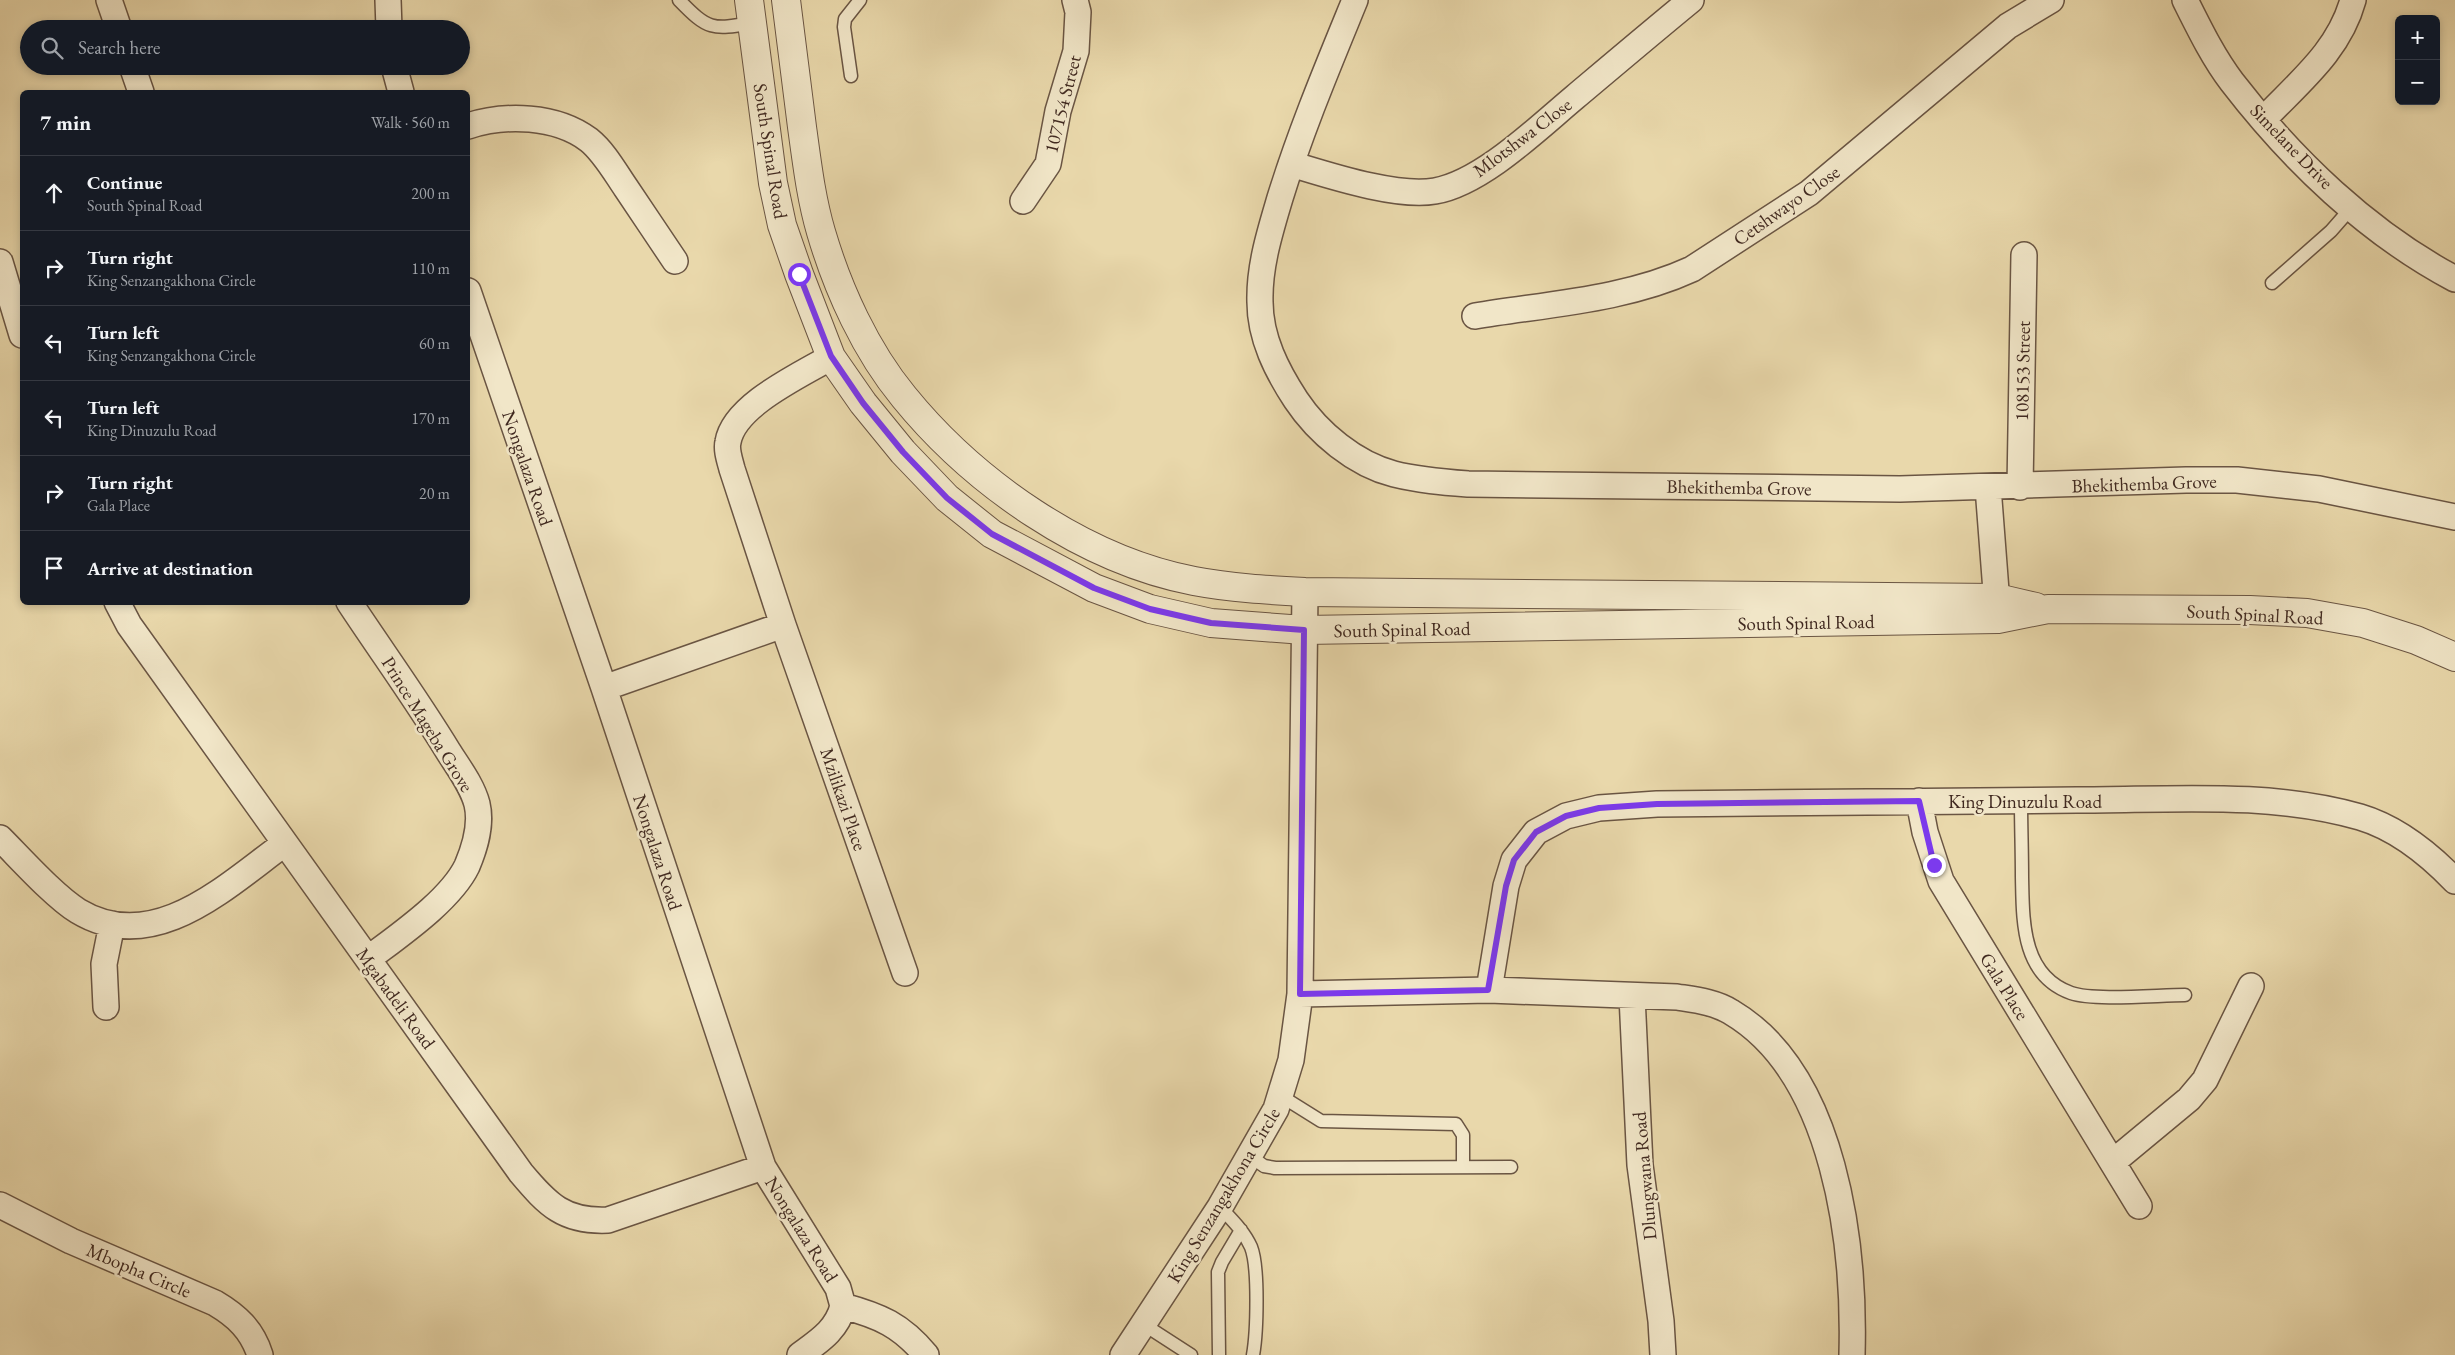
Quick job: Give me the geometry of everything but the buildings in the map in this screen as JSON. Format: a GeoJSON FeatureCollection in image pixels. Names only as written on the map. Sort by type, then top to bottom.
{"type":"FeatureCollection","features":[{"type":"Feature","properties":{"kind":"street"},"geometry":{"type":"LineString","coordinates":[[109,0],[116,20]]}},
{"type":"Feature","properties":{"kind":"street"},"geometry":{"type":"LineString","coordinates":[[388,0],[389,20]]}},
{"type":"Feature","properties":{"kind":"street","name":"South Spinal Road"},"geometry":{"type":"LineString","coordinates":[[786,0],[810,186],[821,232],[838,279],[862,334],[903,396],[980,473],[1021,505],[1081,541],[1138,566],[1193,581],[1245,588],[1305,592],[2048,609],[2250,610],[2307,613],[2362,623],[2416,640],[2455,656]]}},
{"type":"Feature","properties":{"kind":"street","name":"107154 Street"},"geometry":{"type":"LineString","coordinates":[[1023,201],[1048,164],[1058,111],[1076,51],[1078,12],[1075,0]]}},
{"type":"Feature","properties":{"kind":"street"},"geometry":{"type":"LineString","coordinates":[[1290,164],[1304,122],[1355,0]]}},
{"type":"Feature","properties":{"kind":"street","name":"Mlotshwa Close"},"geometry":{"type":"LineString","coordinates":[[1290,164],[1344,180],[1413,191],[1434,191],[1456,184],[1517,146],[1691,0]]}},
{"type":"Feature","properties":{"kind":"street","name":"Cetshwayo Close"},"geometry":{"type":"LineString","coordinates":[[1475,316],[1626,291],[1672,278],[1692,269],[1809,193],[2008,26],[2051,0]]}},
{"type":"Feature","properties":{"kind":"street","name":"Simelane Drive"},"geometry":{"type":"LineString","coordinates":[[2185,0],[2210,47],[2232,82],[2301,162],[2380,231],[2421,261],[2455,279]]}},
{"type":"Feature","properties":{"kind":"street"},"geometry":{"type":"LineString","coordinates":[[2264,119],[2331,49],[2347,21],[2353,0]]}},
{"type":"Feature","properties":{"kind":"street","name":"South Spinal Road"},"geometry":{"type":"LineString","coordinates":[[751,12],[773,183],[782,225],[815,318],[831,356],[863,403],[903,452],[947,498],[992,534],[1094,588],[1150,609],[1211,623],[1304,630],[1997,608]]}},
{"type":"Feature","properties":{"kind":"street"},"geometry":{"type":"LineString","coordinates":[[135,75],[140,90]]}},
{"type":"Feature","properties":{"kind":"street"},"geometry":{"type":"LineString","coordinates":[[396,75],[400,90]]}},
{"type":"Feature","properties":{"kind":"street"},"geometry":{"type":"LineString","coordinates":[[470,126],[508,118],[539,120],[568,129],[588,140],[607,159],[675,261]]}},
{"type":"Feature","properties":{"kind":"street","name":"Bhekithemba Grove"},"geometry":{"type":"LineString","coordinates":[[1290,164],[1265,249],[1260,303],[1264,332],[1273,358],[1286,384],[1306,415],[1329,438],[1356,458],[1392,474],[1424,480],[1468,484],[1890,489],[2237,480],[2319,489],[2455,517]]}},
{"type":"Feature","properties":{"kind":"street","name":"108153 Street"},"geometry":{"type":"LineString","coordinates":[[2020,487],[2024,255]]}},
{"type":"Feature","properties":{"kind":"street"},"geometry":{"type":"LineString","coordinates":[[0,262],[20,328]]}},
{"type":"Feature","properties":{"kind":"street","name":"Nongalaza Road"},"geometry":{"type":"LineString","coordinates":[[470,297],[604,688],[763,1167],[838,1288],[843,1306],[886,1319],[910,1337],[926,1355]]}},
{"type":"Feature","properties":{"kind":"street","name":"Mzilikazi Place"},"geometry":{"type":"LineString","coordinates":[[831,356],[758,402],[744,414],[732,430],[727,443],[732,469],[783,625],[904,973]]}},
{"type":"Feature","properties":{"kind":"street"},"geometry":{"type":"LineString","coordinates":[[1988,487],[1997,608]]}},
{"type":"Feature","properties":{"kind":"street","name":"King Senzangakhona Circle"},"geometry":{"type":"LineString","coordinates":[[1124,1355],[1220,1207],[1250,1156],[1276,1109],[1292,1060],[1300,994],[1305,592]]}},
{"type":"Feature","properties":{"kind":"street","name":"Mgabadeli Road"},"geometry":{"type":"LineString","coordinates":[[119,605],[130,625],[284,844],[521,1173],[552,1206],[569,1216],[589,1221],[608,1220],[763,1167]]}},
{"type":"Feature","properties":{"kind":"street","name":"Prince Mageba Grove"},"geometry":{"type":"LineString","coordinates":[[351,605],[436,731],[466,781],[476,803],[479,824],[466,867],[452,886],[428,912],[368,959]]}},
{"type":"Feature","properties":{"kind":"street"},"geometry":{"type":"LineString","coordinates":[[604,688],[783,625]]}},
{"type":"Feature","properties":{"kind":"street","name":"King Dinuzulu Road"},"geometry":{"type":"LineString","coordinates":[[1488,990],[1506,886],[1514,860],[1536,832],[1566,816],[1599,808],[1657,804],[2216,800],[2328,810],[2362,818],[2415,845],[2435,860],[2455,881]]}},
{"type":"Feature","properties":{"kind":"street","name":"Gala Place"},"geometry":{"type":"LineString","coordinates":[[1919,801],[1925,832],[1941,881],[2139,1206]]}},
{"type":"Feature","properties":{"kind":"street"},"geometry":{"type":"LineString","coordinates":[[0,838],[77,911],[112,924],[133,925],[176,917],[200,906],[284,844]]}},
{"type":"Feature","properties":{"kind":"street"},"geometry":{"type":"LineString","coordinates":[[106,1007],[104,964],[112,924]]}},
{"type":"Feature","properties":{"kind":"street"},"geometry":{"type":"LineString","coordinates":[[2113,1162],[2182,1105],[2205,1080],[2251,986]]}},
{"type":"Feature","properties":{"kind":"street"},"geometry":{"type":"LineString","coordinates":[[1300,994],[1488,990],[1632,996],[1702,1000],[1731,1012],[1763,1036],[1784,1061],[1818,1122],[1832,1167],[1846,1246],[1853,1315],[1852,1355]]}},
{"type":"Feature","properties":{"kind":"street","name":"Dlungwana Road"},"geometry":{"type":"LineString","coordinates":[[1632,996],[1640,1165],[1661,1321],[1662,1355]]}},
{"type":"Feature","properties":{"kind":"street","name":"Mbopha Circle"},"geometry":{"type":"LineString","coordinates":[[0,1205],[71,1241],[215,1303],[234,1314],[248,1329],[260,1355]]}},
{"type":"Feature","properties":{"kind":"street"},"geometry":{"type":"LineString","coordinates":[[800,1355],[825,1337],[837,1323],[843,1306]]}},
{"type":"Feature","properties":{"kind":"lane"},"geometry":{"type":"LineString","coordinates":[[679,0],[698,20],[711,27],[727,27],[751,12]]}},
{"type":"Feature","properties":{"kind":"lane"},"geometry":{"type":"LineString","coordinates":[[851,76],[844,27],[845,20],[860,0]]}},
{"type":"Feature","properties":{"kind":"lane"},"geometry":{"type":"LineString","coordinates":[[2272,283],[2331,232],[2352,207]]}},
{"type":"Feature","properties":{"kind":"lane"},"geometry":{"type":"LineString","coordinates":[[2021,801],[2023,922],[2026,943],[2044,976],[2057,987],[2080,995],[2185,995]]}},
{"type":"Feature","properties":{"kind":"lane"},"geometry":{"type":"LineString","coordinates":[[1281,1096],[1321,1121],[1456,1124],[1462,1135],[1462,1167]]}},
{"type":"Feature","properties":{"kind":"lane"},"geometry":{"type":"LineString","coordinates":[[1250,1156],[1264,1166],[1274,1168],[1512,1167]]}},
{"type":"Feature","properties":{"kind":"lane"},"geometry":{"type":"LineString","coordinates":[[1220,1207],[1241,1230],[1253,1254],[1256,1333],[1253,1355]]}},
{"type":"Feature","properties":{"kind":"lane"},"geometry":{"type":"LineString","coordinates":[[1218,1355],[1218,1272],[1241,1230]]}},
{"type":"Feature","properties":{"kind":"lane"},"geometry":{"type":"LineString","coordinates":[[1143,1324],[1191,1355]]}},
{"type":"Feature","properties":{"kind":"route"},"geometry":{"type":"LineString","coordinates":[[799,274],[818,327],[831,356],[863,403],[903,452],[947,498],[992,534],[1043,563],[1094,588],[1150,609],[1211,623],[1304,630],[1300,994],[1488,990],[1506,886],[1514,860],[1536,832],[1566,816],[1599,808],[1657,804],[1919,801],[1934,865]]}}]}
